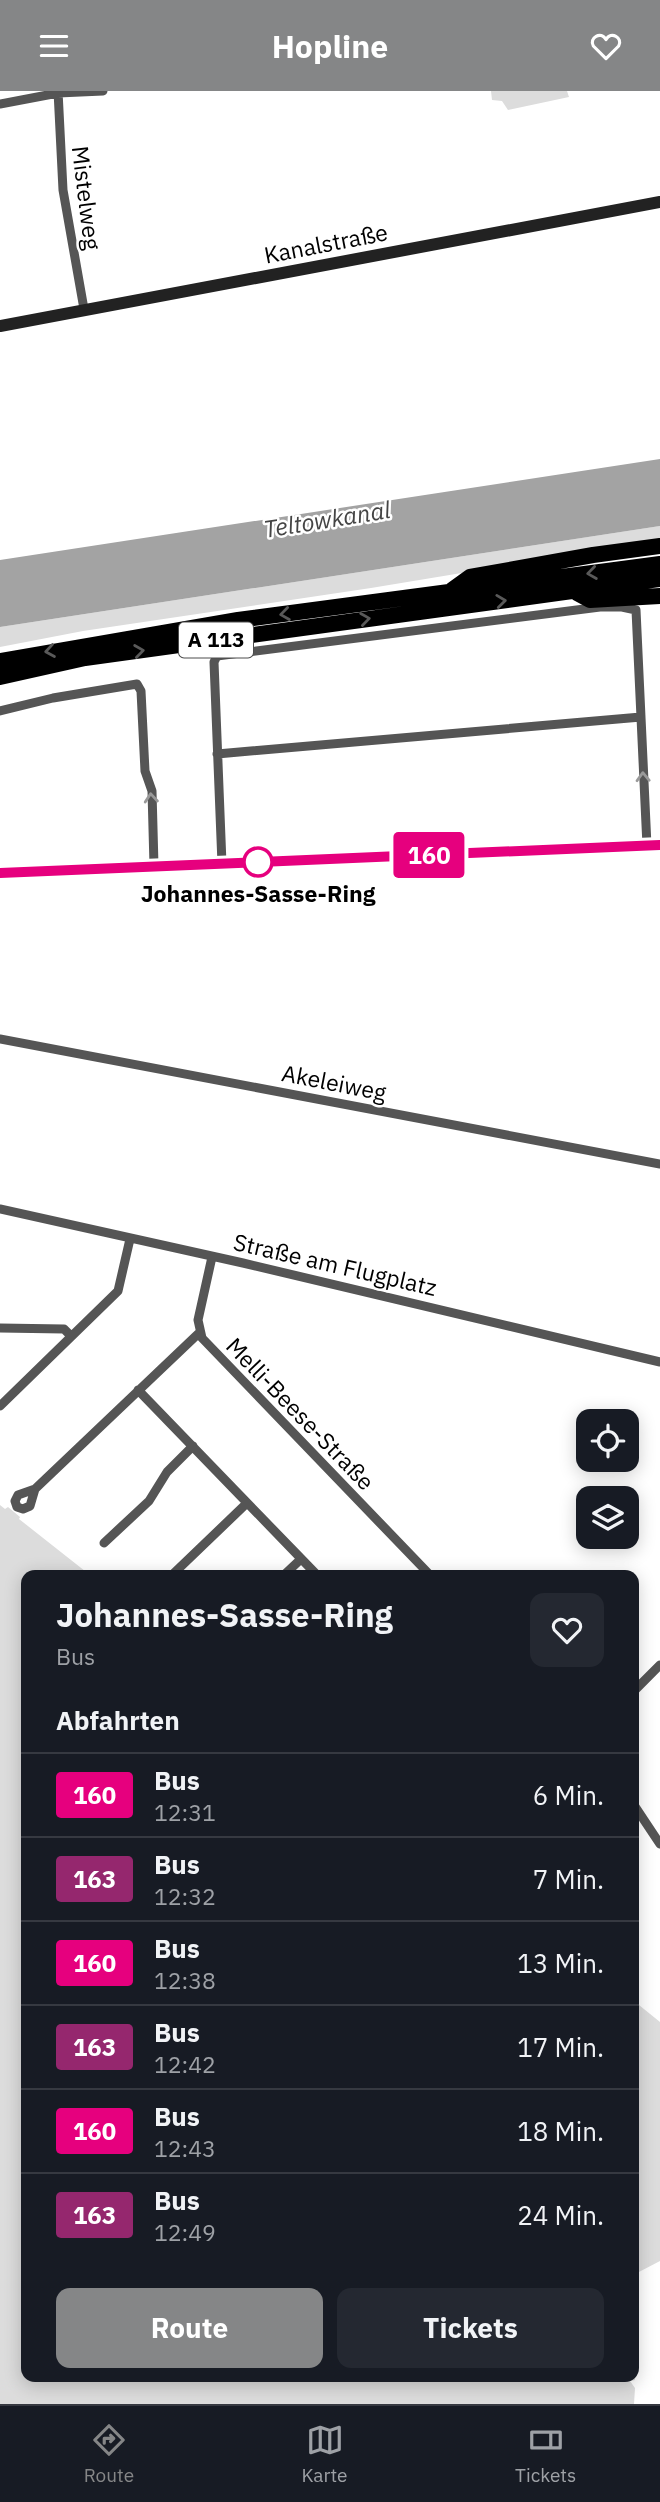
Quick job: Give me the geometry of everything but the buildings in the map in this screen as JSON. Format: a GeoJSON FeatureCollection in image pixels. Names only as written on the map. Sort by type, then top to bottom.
{"type":"FeatureCollection","features":[{"type":"Feature","properties":{"kind":"highway"},"geometry":{"type":"LineString","coordinates":[[450,592],[470,577],[660,545]]}},
{"type":"Feature","properties":{"kind":"highway","name":"A 113"},"geometry":{"type":"LineString","coordinates":[[0,661],[238,620],[660,564]]}},
{"type":"Feature","properties":{"kind":"highway","name":"A 113"},"geometry":{"type":"LineString","coordinates":[[0,677],[85,658],[660,579]]}},
{"type":"Feature","properties":{"kind":"highway"},"geometry":{"type":"LineString","coordinates":[[575,592],[590,600],[660,596]]}},
{"type":"Feature","properties":{"kind":"street"},"geometry":{"type":"LineString","coordinates":[[0,104],[58,92],[103,91]]}},
{"type":"Feature","properties":{"kind":"street","name":"Mistelweg"},"geometry":{"type":"LineString","coordinates":[[58,92],[63,190],[84,309]]}},
{"type":"Feature","properties":{"kind":"street","name":"Kanalstraße"},"geometry":{"type":"LineString","coordinates":[[0,326],[660,202]]}},
{"type":"Feature","properties":{"kind":"street"},"geometry":{"type":"LineString","coordinates":[[0,873],[154,866],[222,864],[653,846],[641,717],[636,610],[600,607],[217,656],[214,662],[222,864]]}},
{"type":"Feature","properties":{"kind":"street"},"geometry":{"type":"LineString","coordinates":[[0,711],[53,698],[137,684],[141,691],[145,771],[152,791],[154,866]]}},
{"type":"Feature","properties":{"kind":"street"},"geometry":{"type":"LineString","coordinates":[[218,754],[641,717]]}},
{"type":"Feature","properties":{"kind":"street","name":"Akeleiweg"},"geometry":{"type":"LineString","coordinates":[[0,1039],[660,1164]]}},
{"type":"Feature","properties":{"kind":"street","name":"Straße am Flugplatz"},"geometry":{"type":"LineString","coordinates":[[0,1209],[660,1363]]}},
{"type":"Feature","properties":{"kind":"street"},"geometry":{"type":"LineString","coordinates":[[0,1406],[118,1291],[131,1239]]}},
{"type":"Feature","properties":{"kind":"street","name":"Melli-Beese-Straße"},"geometry":{"type":"LineString","coordinates":[[212,1257],[198,1320],[199,1333],[422,1570]]}},
{"type":"Feature","properties":{"kind":"street"},"geometry":{"type":"LineString","coordinates":[[0,1328],[64,1329],[71,1336]]}},
{"type":"Feature","properties":{"kind":"street"},"geometry":{"type":"LineString","coordinates":[[35,1489],[199,1333]]}},
{"type":"Feature","properties":{"kind":"street"},"geometry":{"type":"LineString","coordinates":[[138,1390],[312,1570]]}},
{"type":"Feature","properties":{"kind":"street"},"geometry":{"type":"LineString","coordinates":[[104,1543],[149,1501],[167,1472],[193,1446]]}},
{"type":"Feature","properties":{"kind":"street"},"geometry":{"type":"LineString","coordinates":[[177,1570],[247,1503]]}},
{"type":"Feature","properties":{"kind":"street"},"geometry":{"type":"LineString","coordinates":[[289,1570],[301,1559]]}},
{"type":"Feature","properties":{"kind":"street"},"geometry":{"type":"LineString","coordinates":[[639,1686],[660,1665]]}},
{"type":"Feature","properties":{"kind":"street"},"geometry":{"type":"LineString","coordinates":[[639,1812],[660,1844]]}},
{"type":"Feature","properties":{"kind":"shaded area"},"geometry":{"type":"Polygon","coordinates":[[[491,91],[567,91],[569,97],[508,110],[502,101],[492,100],[491,91]]]}},
{"type":"Feature","properties":{"kind":"shaded area"},"geometry":{"type":"Polygon","coordinates":[[[660,526],[660,540],[371,588],[83,631],[0,647],[0,627],[660,526]]]}},
{"type":"Feature","properties":{"kind":"shaded area"},"geometry":{"type":"Polygon","coordinates":[[[0,1505],[5,1509],[8,1507],[19,1519],[84,1570],[21,1570],[21,2382],[631,2382],[635,2388],[634,2404],[0,2404],[0,1505]]]}},
{"type":"Feature","properties":{"kind":"shaded area"},"geometry":{"type":"Polygon","coordinates":[[[639,2005],[660,2022],[660,2261],[639,2272],[639,2005]]]}},
{"type":"Feature","properties":{"kind":"water","name":"Teltowkanal"},"geometry":{"type":"Polygon","coordinates":[[[660,459],[660,526],[0,627],[0,560],[660,459]]]}},
{"type":"Feature","properties":{"kind":"bus line","name":"160"},"geometry":{"type":"LineString","coordinates":[[0,873],[660,845]]}},
{"type":"Feature","properties":{"kind":"place","name":"Johannes-Sasse-Ring"},"geometry":{"type":"Point","coordinates":[258,862]}}]}
